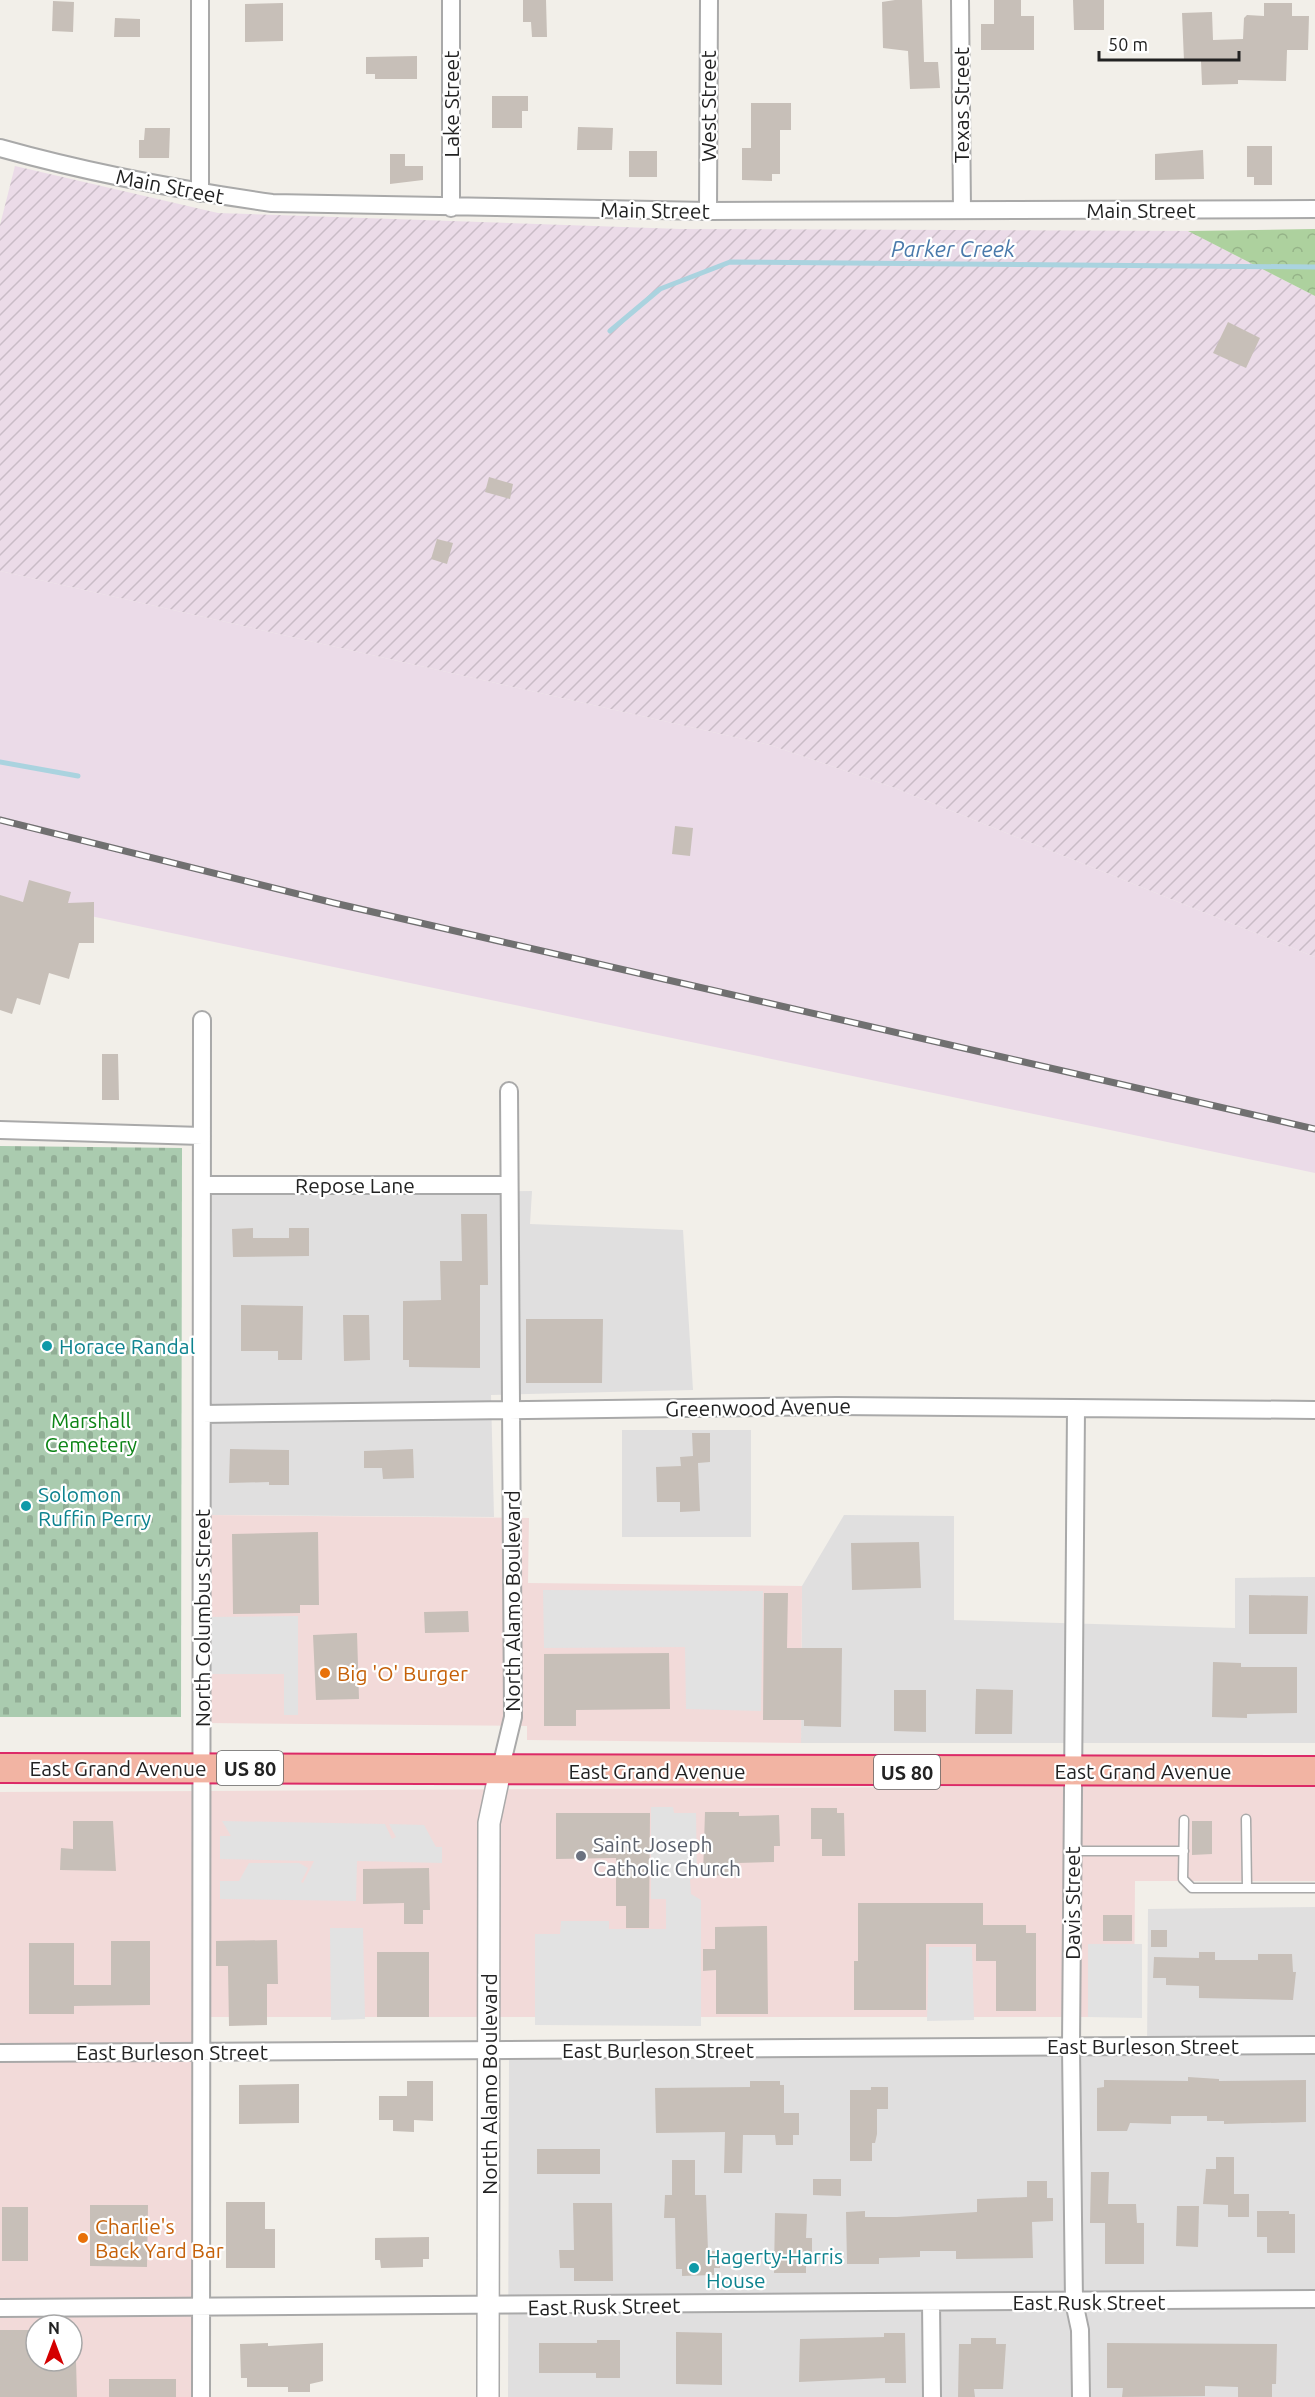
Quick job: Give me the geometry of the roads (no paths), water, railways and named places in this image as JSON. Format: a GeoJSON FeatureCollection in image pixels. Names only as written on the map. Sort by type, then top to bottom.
{"type":"FeatureCollection","features":[{"type":"Feature","properties":{"kind":"highway","name":"East Grand Avenue"},"geometry":{"type":"LineString","coordinates":[[0,1768],[500,1771],[1315,1771]]}},
{"type":"Feature","properties":{"kind":"street"},"geometry":{"type":"LineString","coordinates":[[200,0],[200,193]]}},
{"type":"Feature","properties":{"kind":"street","name":"Lake Street"},"geometry":{"type":"LineString","coordinates":[[451,0],[451,208]]}},
{"type":"Feature","properties":{"kind":"street","name":"West Street"},"geometry":{"type":"LineString","coordinates":[[708,211],[709,0]]}},
{"type":"Feature","properties":{"kind":"street","name":"Texas Street"},"geometry":{"type":"LineString","coordinates":[[960,0],[962,210]]}},
{"type":"Feature","properties":{"kind":"street","name":"Main Street"},"geometry":{"type":"LineString","coordinates":[[0,148],[42,160],[200,193],[272,203],[708,211],[1315,209]]}},
{"type":"Feature","properties":{"kind":"street","name":"North Columbus Street"},"geometry":{"type":"LineString","coordinates":[[201,2397],[202,1020]]}},
{"type":"Feature","properties":{"kind":"street","name":"North Alamo Boulevard"},"geometry":{"type":"LineString","coordinates":[[488,2397],[489,1823],[513,1717],[509,1091]]}},
{"type":"Feature","properties":{"kind":"street"},"geometry":{"type":"LineString","coordinates":[[0,1130],[202,1136]]}},
{"type":"Feature","properties":{"kind":"street","name":"Repose Lane"},"geometry":{"type":"LineString","coordinates":[[202,1185],[508,1185]]}},
{"type":"Feature","properties":{"kind":"street","name":"Greenwood Avenue"},"geometry":{"type":"LineString","coordinates":[[202,1414],[836,1406],[1315,1410]]}},
{"type":"Feature","properties":{"kind":"street","name":"Davis Street"},"geometry":{"type":"LineString","coordinates":[[1076,1409],[1071,2047],[1074,2302],[1080,2330],[1081,2397]]}},
{"type":"Feature","properties":{"kind":"street","name":"East Burleson Street"},"geometry":{"type":"LineString","coordinates":[[0,2053],[1315,2045]]}},
{"type":"Feature","properties":{"kind":"street","name":"East Rusk Street"},"geometry":{"type":"LineString","coordinates":[[0,2308],[488,2307],[1315,2299]]}},
{"type":"Feature","properties":{"kind":"street"},"geometry":{"type":"LineString","coordinates":[[931,2302],[932,2397]]}},
{"type":"Feature","properties":{"kind":"lane"},"geometry":{"type":"LineString","coordinates":[[1246,1819],[1247,1888]]}},
{"type":"Feature","properties":{"kind":"lane"},"geometry":{"type":"LineString","coordinates":[[1184,1820],[1184,1879],[1192,1888],[1315,1888]]}},
{"type":"Feature","properties":{"kind":"lane"},"geometry":{"type":"LineString","coordinates":[[1072,1851],[1184,1851]]}},
{"type":"Feature","properties":{"kind":"waterway","name":"Parker Creek"},"geometry":{"type":"LineString","coordinates":[[610,331],[660,289],[730,262],[1315,267]]}},
{"type":"Feature","properties":{"kind":"waterway","name":"Parker Creek"},"geometry":{"type":"LineString","coordinates":[[0,762],[78,776]]}},
{"type":"Feature","properties":{"kind":"railway"},"geometry":{"type":"LineString","coordinates":[[0,820],[334,903],[1315,1129]]}},
{"type":"Feature","properties":{"kind":"place","name":"Horace Randal"},"geometry":{"type":"Point","coordinates":[47,1346]}},
{"type":"Feature","properties":{"kind":"place","name":"Solomon Ruffin Perry"},"geometry":{"type":"Point","coordinates":[26,1506]}},
{"type":"Feature","properties":{"kind":"place","name":"Big 'O' Burger"},"geometry":{"type":"Point","coordinates":[325,1673]}},
{"type":"Feature","properties":{"kind":"place","name":"Saint Joseph Catholic Church"},"geometry":{"type":"Point","coordinates":[581,1856]}},
{"type":"Feature","properties":{"kind":"place","name":"Charlie's Back Yard Bar"},"geometry":{"type":"Point","coordinates":[83,2238]}},
{"type":"Feature","properties":{"kind":"place","name":"Hagerty-Harris House"},"geometry":{"type":"Point","coordinates":[694,2268]}},
{"type":"Feature","properties":{"kind":"park label","name":"Marshall Cemetery"},"geometry":{"type":"Point","coordinates":[91,1432]}}]}
